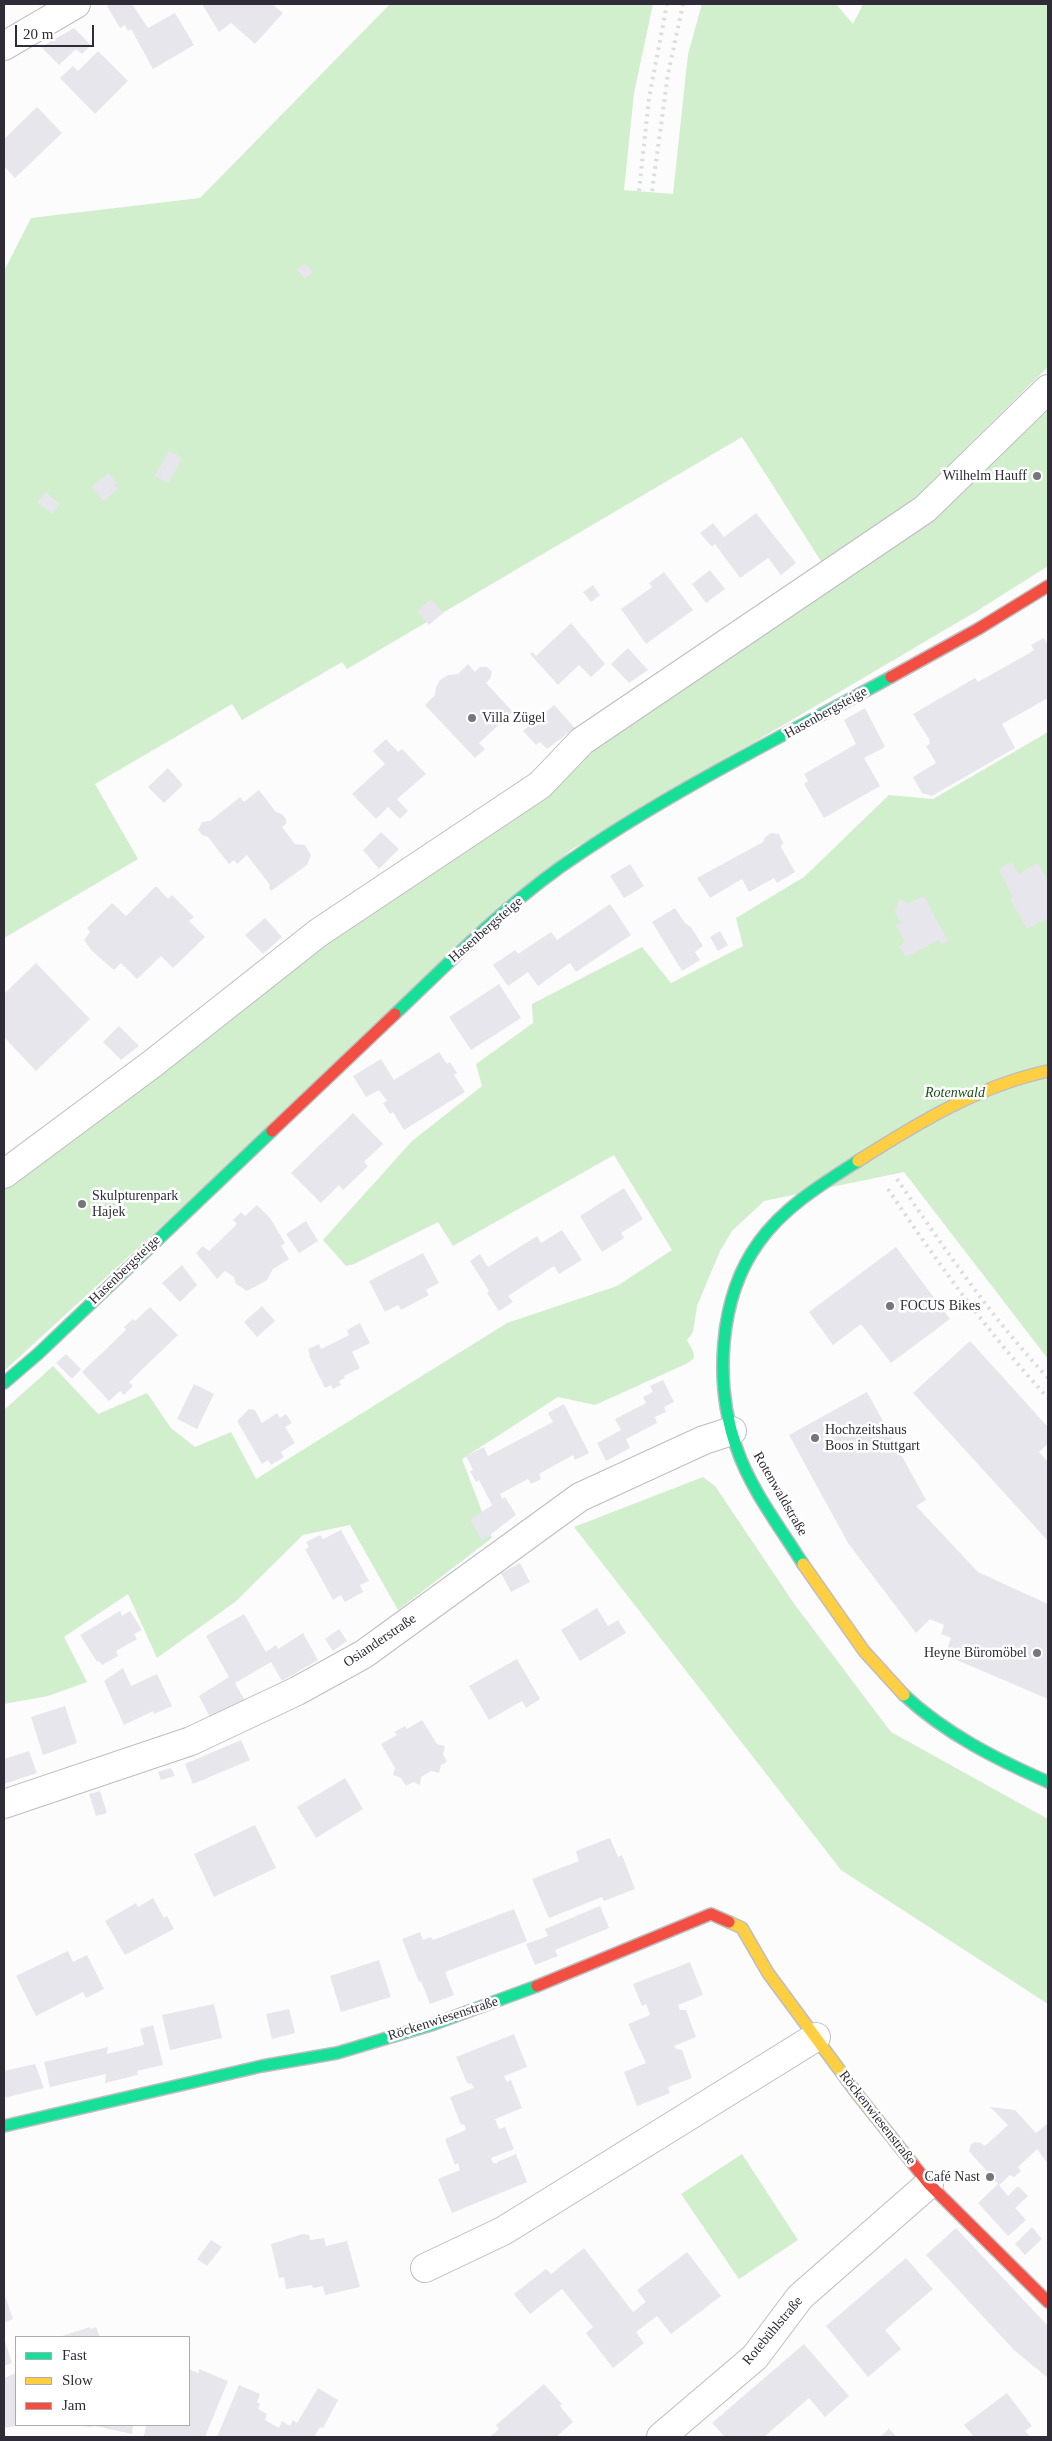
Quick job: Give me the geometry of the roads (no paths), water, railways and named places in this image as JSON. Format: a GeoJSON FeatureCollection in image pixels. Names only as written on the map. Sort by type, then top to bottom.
{"type":"FeatureCollection","features":[{"type":"Feature","properties":{"kind":"street"},"geometry":{"type":"LineString","coordinates":[[4,46],[76,4]]}},
{"type":"Feature","properties":{"kind":"street"},"geometry":{"type":"LineString","coordinates":[[4,1174],[152,1064],[318,933],[540,785],[582,741],[925,508],[1048,389]]}},
{"type":"Feature","properties":{"kind":"street","name":"Hasenbergsteige"},"geometry":{"type":"LineString","coordinates":[[4,1383],[39,1353],[489,924],[580,853],[680,793],[978,628],[1048,586]]}},
{"type":"Feature","properties":{"kind":"street","name":"Rotenwaldstraße"},"geometry":{"type":"LineString","coordinates":[[1048,1071],[1004,1081],[928,1117],[820,1185],[773,1225],[749,1256],[739,1277],[725,1329],[724,1372],[732,1431],[744,1465],[768,1509],[819,1588],[888,1678],[917,1708],[943,1727],[976,1748],[1048,1782]]}},
{"type":"Feature","properties":{"kind":"street","name":"Osianderstraße"},"geometry":{"type":"LineString","coordinates":[[4,1804],[191,1742],[297,1691],[364,1654],[580,1497],[704,1440],[732,1431]]}},
{"type":"Feature","properties":{"kind":"street","name":"Röckenwiesenstraße"},"geometry":{"type":"LineString","coordinates":[[4,2126],[262,2066],[337,2053],[434,2024],[526,1992],[711,1914],[742,1928],[768,1973],[858,2095],[929,2184],[1048,2302]]}},
{"type":"Feature","properties":{"kind":"street"},"geometry":{"type":"LineString","coordinates":[[425,2268],[503,2231],[816,2037]]}},
{"type":"Feature","properties":{"kind":"street","name":"Rotebühlstraße"},"geometry":{"type":"LineString","coordinates":[[661,2437],[755,2356],[800,2298],[929,2184]]}},
{"type":"Feature","properties":{"kind":"railway"},"geometry":{"type":"LineString","coordinates":[[639,191],[649,98],[667,4]]}},
{"type":"Feature","properties":{"kind":"railway"},"geometry":{"type":"LineString","coordinates":[[652,191],[668,74],[683,4]]}},
{"type":"Feature","properties":{"kind":"railway"},"geometry":{"type":"LineString","coordinates":[[897,1179],[950,1256],[1007,1331],[1048,1378]]}},
{"type":"Feature","properties":{"kind":"railway"},"geometry":{"type":"LineString","coordinates":[[888,1189],[964,1296],[1048,1398]]}},
{"type":"Feature","properties":{"kind":"place","name":"Wilhelm Hauff"},"geometry":{"type":"Point","coordinates":[1037,476]}},
{"type":"Feature","properties":{"kind":"place","name":"Villa Zügel"},"geometry":{"type":"Point","coordinates":[472,718]}},
{"type":"Feature","properties":{"kind":"place","name":"Skulpturenpark Hajek"},"geometry":{"type":"Point","coordinates":[82,1204]}},
{"type":"Feature","properties":{"kind":"place","name":"FOCUS Bikes"},"geometry":{"type":"Point","coordinates":[890,1306]}},
{"type":"Feature","properties":{"kind":"place","name":"Hochzeitshaus Boos in Stuttgart"},"geometry":{"type":"Point","coordinates":[815,1438]}},
{"type":"Feature","properties":{"kind":"place","name":"Heyne Büromöbel"},"geometry":{"type":"Point","coordinates":[1037,1653]}},
{"type":"Feature","properties":{"kind":"place","name":"Café Nast"},"geometry":{"type":"Point","coordinates":[990,2177]}},
{"type":"Feature","properties":{"kind":"park label","name":"Rotenwald"},"geometry":{"type":"Point","coordinates":[955,1093]}}]}
